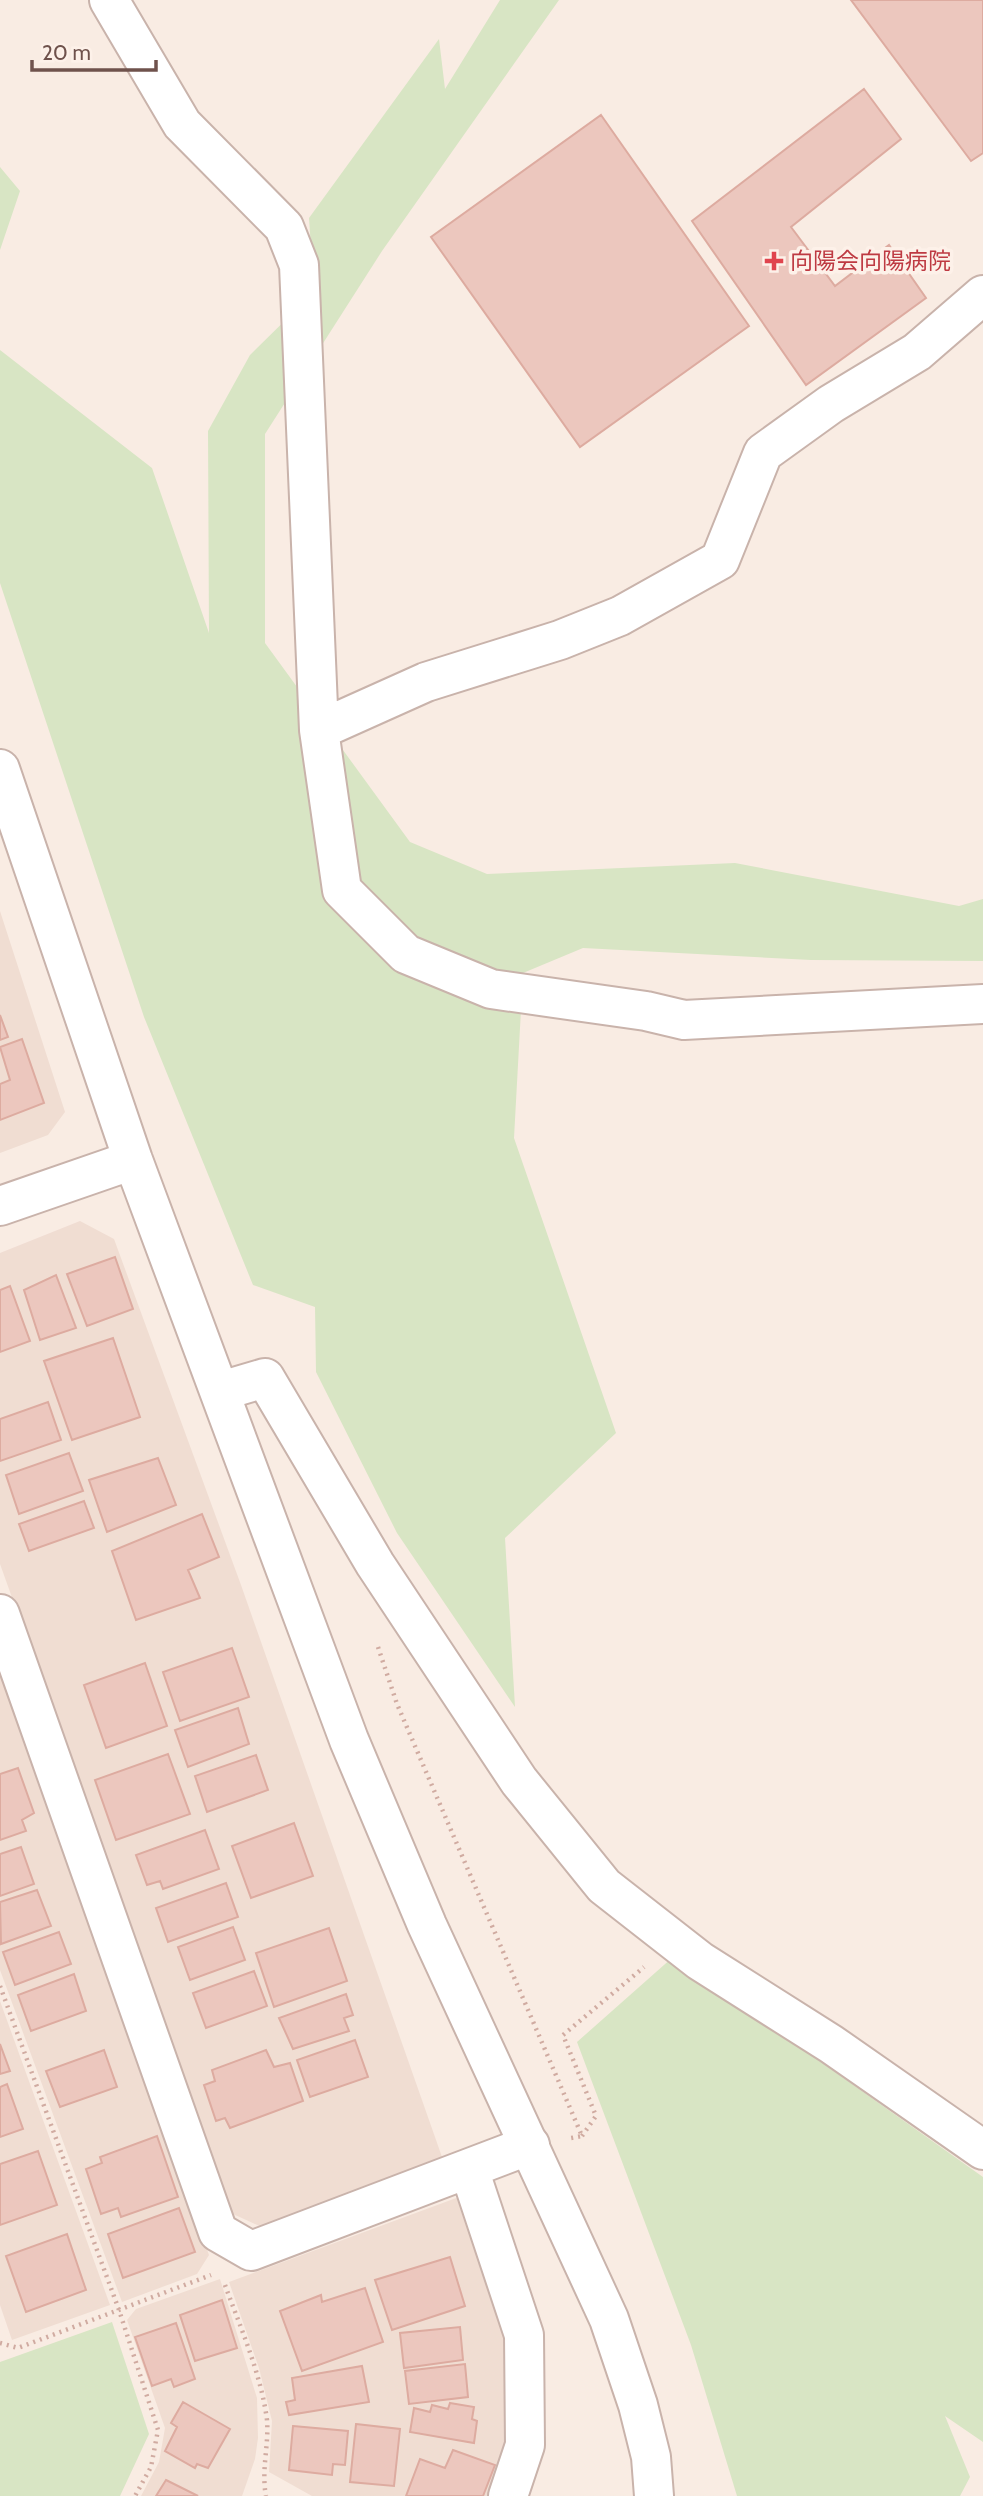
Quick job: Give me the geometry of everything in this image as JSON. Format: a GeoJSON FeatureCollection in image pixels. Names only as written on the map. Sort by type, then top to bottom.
{"type":"FeatureCollection","features":[{"type":"Feature","properties":{"kind":"street"},"geometry":{"type":"LineString","coordinates":[[109,0],[182,124],[284,227],[299,265],[319,730],[342,890],[405,954],[491,989],[646,1011],[684,1020],[983,1004]]}},
{"type":"Feature","properties":{"kind":"street"},"geometry":{"type":"LineString","coordinates":[[319,730],[426,682],[560,640],[620,616],[720,560],[763,453],[831,404],[917,352],[983,295]]}},
{"type":"Feature","properties":{"kind":"street"},"geometry":{"type":"LineString","coordinates":[[0,769],[133,1160],[349,1740],[427,1925],[609,2319],[638,2405],[651,2457],[654,2496]]}},
{"type":"Feature","properties":{"kind":"street"},"geometry":{"type":"LineString","coordinates":[[0,1206],[133,1160]]}},
{"type":"Feature","properties":{"kind":"street"},"geometry":{"type":"LineString","coordinates":[[221,1391],[265,1378],[375,1564],[519,1781],[604,1886],[700,1961],[831,2044],[983,2150]]}},
{"type":"Feature","properties":{"kind":"street"},"geometry":{"type":"LineString","coordinates":[[0,1614],[229,2257],[530,2145]]}},
{"type":"Feature","properties":{"kind":"street"},"geometry":{"type":"LineString","coordinates":[[469,2169],[524,2335],[525,2445],[509,2496]]}},
{"type":"Feature","properties":{"kind":"path"},"geometry":{"type":"LineString","coordinates":[[378,1645],[397,1704],[582,2136]]}},
{"type":"Feature","properties":{"kind":"path"},"geometry":{"type":"LineString","coordinates":[[530,2145],[582,2136],[596,2116],[563,2035],[675,1941]]}},
{"type":"Feature","properties":{"kind":"path"},"geometry":{"type":"LineString","coordinates":[[0,1986],[119,2310],[158,2430],[151,2467],[135,2496]]}},
{"type":"Feature","properties":{"kind":"path"},"geometry":{"type":"LineString","coordinates":[[0,2343],[18,2348],[119,2310],[229,2257],[267,2423],[262,2474],[266,2496]]}},
{"type":"Feature","properties":{"kind":"shaded area"},"geometry":{"type":"Polygon","coordinates":[[[0,911],[65,1112],[48,1135],[0,1153],[0,911]]]}},
{"type":"Feature","properties":{"kind":"shaded area"},"geometry":{"type":"Polygon","coordinates":[[[80,1221],[114,1239],[241,1585],[442,2157],[437,2165],[264,2228],[233,2214],[0,1564],[0,1253],[80,1221]]]}},
{"type":"Feature","properties":{"kind":"shaded area"},"geometry":{"type":"Polygon","coordinates":[[[0,1661],[209,2255],[197,2274],[122,2302],[0,1970],[0,1661]]]}},
{"type":"Feature","properties":{"kind":"shaded area"},"geometry":{"type":"Polygon","coordinates":[[[0,2001],[110,2305],[12,2340],[0,2305],[0,2001]]]}},
{"type":"Feature","properties":{"kind":"shaded area"},"geometry":{"type":"Polygon","coordinates":[[[459,2197],[502,2321],[510,2396],[503,2451],[487,2496],[312,2496],[269,2472],[272,2421],[259,2368],[229,2282],[459,2197]]]}},
{"type":"Feature","properties":{"kind":"shaded area"},"geometry":{"type":"Polygon","coordinates":[[[220,2279],[257,2398],[258,2438],[255,2459],[242,2496],[141,2496],[159,2462],[165,2428],[127,2320],[136,2309],[220,2279]]]}},
{"type":"Feature","properties":{"kind":"green space"},"geometry":{"type":"Polygon","coordinates":[[[500,0],[559,0],[382,251],[265,434],[265,643],[410,842],[487,874],[735,863],[959,906],[983,899],[983,961],[811,960],[583,948],[523,973],[514,1138],[616,1433],[505,1538],[515,1707],[397,1533],[316,1372],[315,1307],[253,1285],[144,1017],[0,583],[0,350],[152,468],[209,633],[208,431],[250,355],[314,292],[309,218],[439,39],[445,89],[500,0]]]}},
{"type":"Feature","properties":{"kind":"green space"},"geometry":{"type":"Polygon","coordinates":[[[0,167],[20,191],[0,250],[0,167]]]}},
{"type":"Feature","properties":{"kind":"green space"},"geometry":{"type":"Polygon","coordinates":[[[673,1957],[983,2177],[983,2442],[945,2416],[970,2477],[960,2496],[737,2496],[691,2345],[577,2042],[673,1957]]]}},
{"type":"Feature","properties":{"kind":"green space"},"geometry":{"type":"Polygon","coordinates":[[[112,2322],[149,2434],[120,2496],[0,2496],[0,2362],[112,2322]]]}},
{"type":"Feature","properties":{"kind":"building"},"geometry":{"type":"Polygon","coordinates":[[[851,0],[983,0],[983,153],[971,161],[851,0]]]}},
{"type":"Feature","properties":{"kind":"building"},"geometry":{"type":"Polygon","coordinates":[[[864,89],[901,139],[791,227],[835,286],[889,245],[926,298],[806,385],[692,221],[864,89]]]}},
{"type":"Feature","properties":{"kind":"building"},"geometry":{"type":"Polygon","coordinates":[[[601,115],[749,326],[580,447],[431,237],[601,115]]]}},
{"type":"Feature","properties":{"kind":"building"},"geometry":{"type":"Polygon","coordinates":[[[0,1015],[8,1037],[0,1040],[0,1015]]]}},
{"type":"Feature","properties":{"kind":"building"},"geometry":{"type":"Polygon","coordinates":[[[22,1039],[44,1103],[0,1120],[0,1084],[10,1080],[0,1047],[22,1039]]]}},
{"type":"Feature","properties":{"kind":"building"},"geometry":{"type":"Polygon","coordinates":[[[115,1257],[133,1309],[87,1326],[67,1274],[115,1257]]]}},
{"type":"Feature","properties":{"kind":"building"},"geometry":{"type":"Polygon","coordinates":[[[56,1275],[76,1328],[40,1340],[24,1290],[56,1275]]]}},
{"type":"Feature","properties":{"kind":"building"},"geometry":{"type":"Polygon","coordinates":[[[10,1286],[30,1341],[0,1352],[0,1290],[10,1286]]]}},
{"type":"Feature","properties":{"kind":"building"},"geometry":{"type":"Polygon","coordinates":[[[113,1338],[140,1417],[72,1440],[44,1361],[113,1338]]]}},
{"type":"Feature","properties":{"kind":"building"},"geometry":{"type":"Polygon","coordinates":[[[48,1402],[61,1440],[0,1461],[0,1419],[48,1402]]]}},
{"type":"Feature","properties":{"kind":"building"},"geometry":{"type":"Polygon","coordinates":[[[69,1453],[83,1491],[19,1514],[6,1475],[69,1453]]]}},
{"type":"Feature","properties":{"kind":"building"},"geometry":{"type":"Polygon","coordinates":[[[158,1458],[176,1505],[107,1532],[89,1480],[158,1458]]]}},
{"type":"Feature","properties":{"kind":"building"},"geometry":{"type":"Polygon","coordinates":[[[84,1501],[94,1528],[29,1551],[19,1524],[84,1501]]]}},
{"type":"Feature","properties":{"kind":"building"},"geometry":{"type":"Polygon","coordinates":[[[202,1514],[219,1557],[188,1570],[200,1598],[136,1620],[112,1551],[202,1514]]]}},
{"type":"Feature","properties":{"kind":"building"},"geometry":{"type":"Polygon","coordinates":[[[232,1648],[249,1697],[180,1721],[163,1672],[232,1648]]]}},
{"type":"Feature","properties":{"kind":"building"},"geometry":{"type":"Polygon","coordinates":[[[145,1663],[167,1726],[106,1748],[84,1685],[145,1663]]]}},
{"type":"Feature","properties":{"kind":"building"},"geometry":{"type":"Polygon","coordinates":[[[238,1708],[249,1744],[188,1767],[175,1730],[238,1708]]]}},
{"type":"Feature","properties":{"kind":"building"},"geometry":{"type":"Polygon","coordinates":[[[168,1754],[190,1814],[116,1840],[95,1780],[168,1754]]]}},
{"type":"Feature","properties":{"kind":"building"},"geometry":{"type":"Polygon","coordinates":[[[256,1755],[268,1790],[207,1812],[195,1776],[256,1755]]]}},
{"type":"Feature","properties":{"kind":"building"},"geometry":{"type":"Polygon","coordinates":[[[18,1768],[34,1813],[22,1820],[26,1831],[0,1840],[0,1774],[18,1768]]]}},
{"type":"Feature","properties":{"kind":"building"},"geometry":{"type":"Polygon","coordinates":[[[294,1823],[313,1876],[251,1898],[232,1846],[294,1823]]]}},
{"type":"Feature","properties":{"kind":"building"},"geometry":{"type":"Polygon","coordinates":[[[205,1830],[219,1869],[163,1889],[160,1881],[147,1885],[136,1855],[205,1830]]]}},
{"type":"Feature","properties":{"kind":"building"},"geometry":{"type":"Polygon","coordinates":[[[21,1847],[34,1884],[0,1896],[0,1854],[21,1847]]]}},
{"type":"Feature","properties":{"kind":"building"},"geometry":{"type":"Polygon","coordinates":[[[226,1883],[238,1917],[168,1942],[156,1908],[226,1883]]]}},
{"type":"Feature","properties":{"kind":"building"},"geometry":{"type":"Polygon","coordinates":[[[37,1890],[51,1926],[1,1944],[0,1902],[37,1890]]]}},
{"type":"Feature","properties":{"kind":"building"},"geometry":{"type":"Polygon","coordinates":[[[233,1927],[245,1960],[190,1980],[178,1947],[233,1927]]]}},
{"type":"Feature","properties":{"kind":"building"},"geometry":{"type":"Polygon","coordinates":[[[329,1928],[347,1981],[274,2007],[256,1953],[329,1928]]]}},
{"type":"Feature","properties":{"kind":"building"},"geometry":{"type":"Polygon","coordinates":[[[59,1932],[71,1964],[15,1985],[3,1952],[59,1932]]]}},
{"type":"Feature","properties":{"kind":"building"},"geometry":{"type":"Polygon","coordinates":[[[254,1971],[267,2006],[206,2028],[193,1993],[254,1971]]]}},
{"type":"Feature","properties":{"kind":"building"},"geometry":{"type":"Polygon","coordinates":[[[74,1974],[86,2011],[31,2031],[18,1995],[74,1974]]]}},
{"type":"Feature","properties":{"kind":"building"},"geometry":{"type":"Polygon","coordinates":[[[346,1994],[353,2015],[344,2018],[349,2031],[293,2049],[279,2018],[346,1994]]]}},
{"type":"Feature","properties":{"kind":"building"},"geometry":{"type":"Polygon","coordinates":[[[355,2040],[368,2077],[310,2097],[297,2060],[355,2040]]]}},
{"type":"Feature","properties":{"kind":"building"},"geometry":{"type":"Polygon","coordinates":[[[0,2044],[10,2071],[0,2074],[0,2044]]]}},
{"type":"Feature","properties":{"kind":"building"},"geometry":{"type":"Polygon","coordinates":[[[104,2050],[117,2087],[60,2107],[46,2071],[104,2050]]]}},
{"type":"Feature","properties":{"kind":"building"},"geometry":{"type":"Polygon","coordinates":[[[266,2050],[274,2067],[290,2063],[303,2101],[230,2128],[225,2118],[216,2121],[204,2085],[215,2081],[212,2070],[266,2050]]]}},
{"type":"Feature","properties":{"kind":"building"},"geometry":{"type":"Polygon","coordinates":[[[7,2084],[23,2129],[0,2137],[0,2087],[7,2084]]]}},
{"type":"Feature","properties":{"kind":"building"},"geometry":{"type":"Polygon","coordinates":[[[157,2136],[178,2197],[121,2217],[118,2208],[101,2214],[86,2169],[102,2163],[100,2157],[157,2136]]]}},
{"type":"Feature","properties":{"kind":"building"},"geometry":{"type":"Polygon","coordinates":[[[38,2151],[57,2205],[0,2225],[0,2164],[38,2151]]]}},
{"type":"Feature","properties":{"kind":"building"},"geometry":{"type":"Polygon","coordinates":[[[179,2208],[195,2252],[123,2278],[108,2234],[179,2208]]]}},
{"type":"Feature","properties":{"kind":"building"},"geometry":{"type":"Polygon","coordinates":[[[67,2234],[86,2290],[26,2312],[6,2256],[67,2234]]]}},
{"type":"Feature","properties":{"kind":"building"},"geometry":{"type":"Polygon","coordinates":[[[450,2257],[465,2306],[392,2330],[375,2280],[450,2257]]]}},
{"type":"Feature","properties":{"kind":"building"},"geometry":{"type":"Polygon","coordinates":[[[365,2288],[383,2342],[302,2371],[280,2311],[321,2295],[322,2302],[365,2288]]]}},
{"type":"Feature","properties":{"kind":"building"},"geometry":{"type":"Polygon","coordinates":[[[222,2300],[237,2348],[195,2361],[180,2315],[222,2300]]]}},
{"type":"Feature","properties":{"kind":"building"},"geometry":{"type":"Polygon","coordinates":[[[176,2323],[195,2379],[174,2387],[171,2379],[152,2386],[135,2337],[176,2323]]]}},
{"type":"Feature","properties":{"kind":"building"},"geometry":{"type":"Polygon","coordinates":[[[460,2327],[463,2360],[404,2368],[400,2333],[460,2327]]]}},
{"type":"Feature","properties":{"kind":"building"},"geometry":{"type":"Polygon","coordinates":[[[465,2364],[468,2397],[409,2404],[405,2371],[465,2364]]]}},
{"type":"Feature","properties":{"kind":"building"},"geometry":{"type":"Polygon","coordinates":[[[362,2366],[369,2402],[289,2415],[286,2402],[295,2400],[292,2378],[362,2366]]]}},
{"type":"Feature","properties":{"kind":"building"},"geometry":{"type":"Polygon","coordinates":[[[183,2402],[230,2429],[208,2468],[197,2464],[195,2468],[165,2451],[177,2427],[171,2423],[183,2402]]]}},
{"type":"Feature","properties":{"kind":"building"},"geometry":{"type":"Polygon","coordinates":[[[450,2403],[474,2407],[472,2419],[477,2421],[474,2443],[410,2432],[414,2408],[430,2412],[432,2405],[448,2409],[450,2403]]]}},
{"type":"Feature","properties":{"kind":"building"},"geometry":{"type":"Polygon","coordinates":[[[356,2424],[400,2429],[394,2486],[350,2482],[356,2424]]]}},
{"type":"Feature","properties":{"kind":"building"},"geometry":{"type":"Polygon","coordinates":[[[293,2426],[348,2431],[345,2465],[333,2464],[332,2475],[289,2470],[293,2426]]]}},
{"type":"Feature","properties":{"kind":"building"},"geometry":{"type":"Polygon","coordinates":[[[453,2450],[495,2465],[483,2496],[406,2496],[420,2459],[445,2468],[453,2450]]]}},
{"type":"Feature","properties":{"kind":"building"},"geometry":{"type":"Polygon","coordinates":[[[166,2480],[198,2496],[156,2496],[166,2480]]]}},
{"type":"Feature","properties":{"kind":"place","name":"向陽会向陽病院"},"geometry":{"type":"Point","coordinates":[774,261]}}]}
